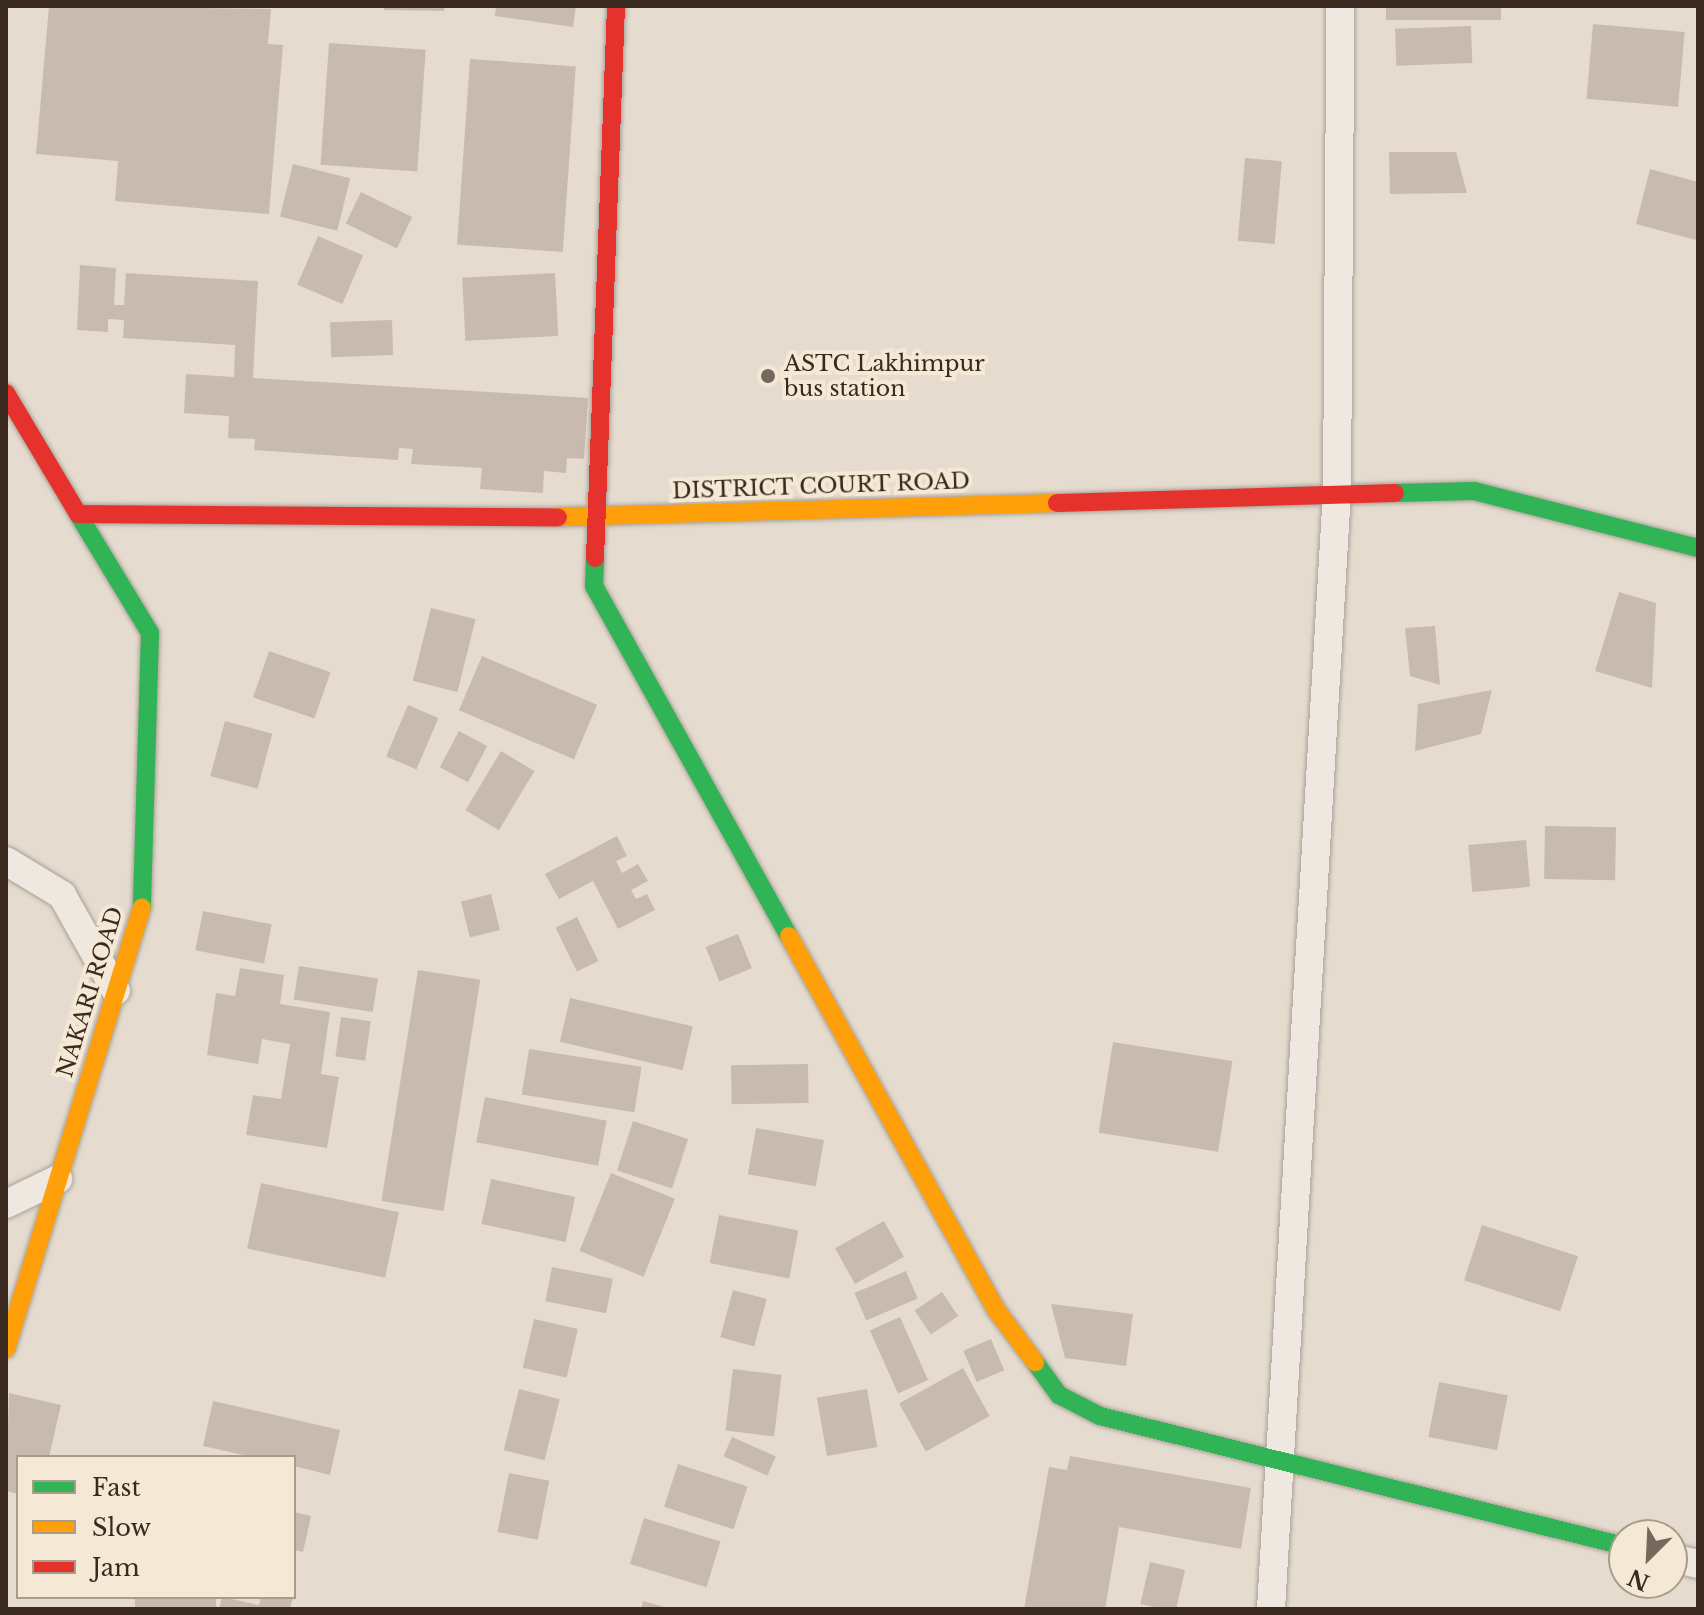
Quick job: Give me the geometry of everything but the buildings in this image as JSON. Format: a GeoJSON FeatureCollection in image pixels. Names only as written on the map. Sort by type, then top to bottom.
{"type":"FeatureCollection","features":[{"type":"Feature","properties":{"kind":"street"},"geometry":{"type":"LineString","coordinates":[[616,6],[594,586],[997,1311],[1059,1395],[1100,1416],[1279,1463],[1608,1542]]}},
{"type":"Feature","properties":{"kind":"street"},"geometry":{"type":"LineString","coordinates":[[1271,1609],[1337,493],[1340,6]]}},
{"type":"Feature","properties":{"kind":"street"},"geometry":{"type":"LineString","coordinates":[[6,393],[78,514]]}},
{"type":"Feature","properties":{"kind":"street","name":"DISTRICT COURT ROAD"},"geometry":{"type":"LineString","coordinates":[[78,514],[596,517],[1474,491],[1698,548]]}},
{"type":"Feature","properties":{"kind":"street","name":"NAKARI ROAD"},"geometry":{"type":"LineString","coordinates":[[6,1349],[143,903],[150,633],[78,514]]}},
{"type":"Feature","properties":{"kind":"street"},"geometry":{"type":"LineString","coordinates":[[6,861],[62,895],[116,991]]}},
{"type":"Feature","properties":{"kind":"street"},"geometry":{"type":"LineString","coordinates":[[6,1204],[58,1179]]}},
{"type":"Feature","properties":{"kind":"traffic: fast"},"geometry":{"type":"LineString","coordinates":[[1395,493],[1474,491],[1698,548]]}},
{"type":"Feature","properties":{"kind":"traffic: fast"},"geometry":{"type":"LineString","coordinates":[[78,514],[150,633],[142,907]]}},
{"type":"Feature","properties":{"kind":"traffic: fast"},"geometry":{"type":"LineString","coordinates":[[595,558],[594,586],[789,936]]}},
{"type":"Feature","properties":{"kind":"traffic: fast"},"geometry":{"type":"LineString","coordinates":[[1035,1362],[1059,1395],[1100,1416],[1608,1542]]}},
{"type":"Feature","properties":{"kind":"traffic: slow"},"geometry":{"type":"LineString","coordinates":[[558,517],[1057,503]]}},
{"type":"Feature","properties":{"kind":"traffic: slow"},"geometry":{"type":"LineString","coordinates":[[6,1349],[142,907]]}},
{"type":"Feature","properties":{"kind":"traffic: slow"},"geometry":{"type":"LineString","coordinates":[[789,936],[997,1311],[1035,1362]]}},
{"type":"Feature","properties":{"kind":"traffic: jam"},"geometry":{"type":"LineString","coordinates":[[595,558],[616,6]]}},
{"type":"Feature","properties":{"kind":"traffic: jam"},"geometry":{"type":"LineString","coordinates":[[6,393],[78,514],[558,517]]}},
{"type":"Feature","properties":{"kind":"traffic: jam"},"geometry":{"type":"LineString","coordinates":[[1057,503],[1395,493]]}},
{"type":"Feature","properties":{"kind":"place","name":"ASTC Lakhimpur bus station"},"geometry":{"type":"Point","coordinates":[768,376]}}]}
